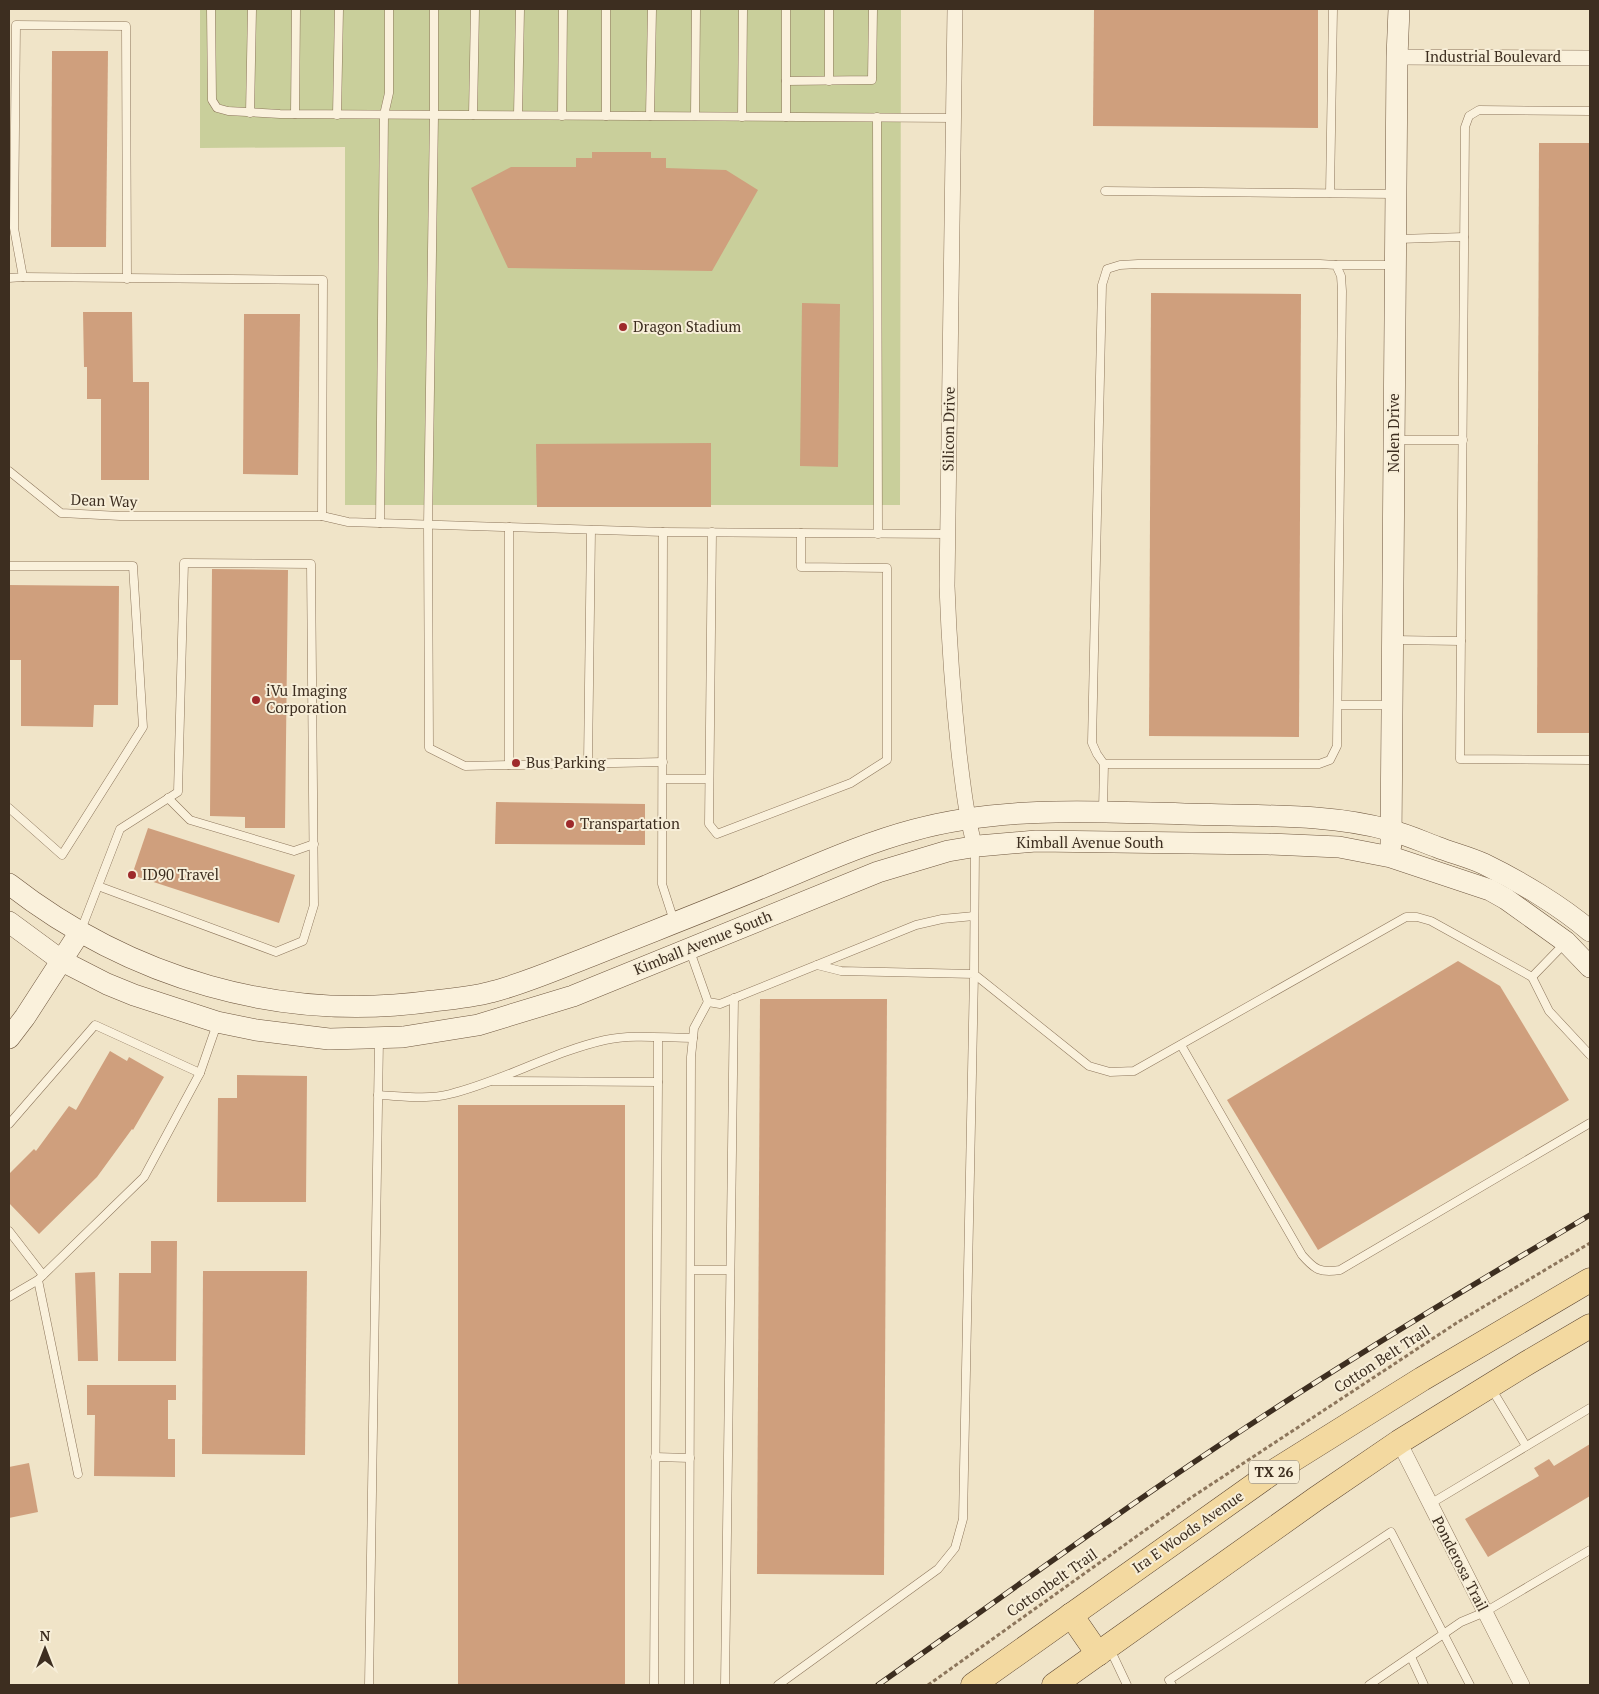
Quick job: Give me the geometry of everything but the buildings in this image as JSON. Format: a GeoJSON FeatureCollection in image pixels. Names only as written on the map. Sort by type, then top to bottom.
{"type":"FeatureCollection","features":[{"type":"Feature","properties":{"kind":"main road","name":"Nolen Drive"},"geometry":{"type":"LineString","coordinates":[[1391,857],[1398,9]]}},
{"type":"Feature","properties":{"kind":"main road","name":"Kimball Avenue South"},"geometry":{"type":"LineString","coordinates":[[9,884],[80,932],[123,955],[167,973],[211,988],[254,998],[356,1007],[406,1005],[491,992],[675,923],[868,844],[910,830],[967,817],[1103,812],[1285,816],[1329,820],[1391,830],[1482,864],[1586,925]]}},
{"type":"Feature","properties":{"kind":"main road","name":"Kimball Avenue South"},"geometry":{"type":"LineString","coordinates":[[9,922],[62,961],[107,984],[134,996],[217,1022],[256,1030],[329,1039],[402,1037],[478,1025],[584,992],[878,872],[919,859],[975,847],[1036,841],[1268,844],[1339,847],[1391,857],[1490,890],[1506,899],[1566,942],[1590,967]]}},
{"type":"Feature","properties":{"kind":"main road"},"geometry":{"type":"LineString","coordinates":[[675,923],[689,949]]}},
{"type":"Feature","properties":{"kind":"main road"},"geometry":{"type":"LineString","coordinates":[[1566,942],[1586,925]]}},
{"type":"Feature","properties":{"kind":"main road"},"geometry":{"type":"LineString","coordinates":[[9,1038],[25,1017],[80,932]]}},
{"type":"Feature","properties":{"kind":"main road"},"geometry":{"type":"LineString","coordinates":[[378,1006],[379,1038]]}},
{"type":"Feature","properties":{"kind":"main road","name":"Ira E Woods Avenue"},"geometry":{"type":"LineString","coordinates":[[973,1685],[1270,1474],[1422,1379],[1590,1280]]}},
{"type":"Feature","properties":{"kind":"main road","name":"TX 26"},"geometry":{"type":"LineString","coordinates":[[1054,1685],[1399,1442],[1590,1326]]}},
{"type":"Feature","properties":{"kind":"main road"},"geometry":{"type":"LineString","coordinates":[[1071,1616],[1103,1650]]}},
{"type":"Feature","properties":{"kind":"street","name":"Silicon Drive"},"geometry":{"type":"LineString","coordinates":[[956,9],[948,534],[949,646],[953,701],[967,817],[975,847]]}},
{"type":"Feature","properties":{"kind":"street","name":"Industrial Boulevard"},"geometry":{"type":"LineString","coordinates":[[1397,57],[1590,58]]}},
{"type":"Feature","properties":{"kind":"street","name":"Ponderosa Trail"},"geometry":{"type":"LineString","coordinates":[[1399,1442],[1522,1685]]}},
{"type":"Feature","properties":{"kind":"lane"},"geometry":{"type":"LineString","coordinates":[[210,9],[212,100],[217,108],[228,111],[337,115],[954,118]]}},
{"type":"Feature","properties":{"kind":"lane"},"geometry":{"type":"LineString","coordinates":[[250,112],[252,9]]}},
{"type":"Feature","properties":{"kind":"lane"},"geometry":{"type":"LineString","coordinates":[[295,114],[296,9]]}},
{"type":"Feature","properties":{"kind":"lane"},"geometry":{"type":"LineString","coordinates":[[337,115],[339,9]]}},
{"type":"Feature","properties":{"kind":"lane"},"geometry":{"type":"LineString","coordinates":[[380,523],[384,115],[388,93],[389,9]]}},
{"type":"Feature","properties":{"kind":"lane"},"geometry":{"type":"LineString","coordinates":[[434,9],[428,525],[430,748],[465,766],[662,762]]}},
{"type":"Feature","properties":{"kind":"lane"},"geometry":{"type":"LineString","coordinates":[[473,115],[475,9]]}},
{"type":"Feature","properties":{"kind":"lane"},"geometry":{"type":"LineString","coordinates":[[518,116],[520,9]]}},
{"type":"Feature","properties":{"kind":"lane"},"geometry":{"type":"LineString","coordinates":[[562,116],[563,9]]}},
{"type":"Feature","properties":{"kind":"lane"},"geometry":{"type":"LineString","coordinates":[[606,9],[606,116]]}},
{"type":"Feature","properties":{"kind":"lane"},"geometry":{"type":"LineString","coordinates":[[650,116],[652,9]]}},
{"type":"Feature","properties":{"kind":"lane"},"geometry":{"type":"LineString","coordinates":[[695,116],[696,9]]}},
{"type":"Feature","properties":{"kind":"lane"},"geometry":{"type":"LineString","coordinates":[[742,117],[743,9]]}},
{"type":"Feature","properties":{"kind":"lane"},"geometry":{"type":"LineString","coordinates":[[786,9],[786,117]]}},
{"type":"Feature","properties":{"kind":"lane"},"geometry":{"type":"LineString","coordinates":[[829,9],[829,81]]}},
{"type":"Feature","properties":{"kind":"lane"},"geometry":{"type":"LineString","coordinates":[[786,81],[872,80],[873,9]]}},
{"type":"Feature","properties":{"kind":"lane"},"geometry":{"type":"LineString","coordinates":[[1330,193],[1333,9]]}},
{"type":"Feature","properties":{"kind":"lane"},"geometry":{"type":"LineString","coordinates":[[23,277],[14,228],[16,25],[126,26],[128,279]]}},
{"type":"Feature","properties":{"kind":"lane"},"geometry":{"type":"LineString","coordinates":[[1590,111],[1479,110],[1470,116],[1465,127],[1460,759],[1590,760]]}},
{"type":"Feature","properties":{"kind":"lane"},"geometry":{"type":"LineString","coordinates":[[877,117],[878,534]]}},
{"type":"Feature","properties":{"kind":"lane"},"geometry":{"type":"LineString","coordinates":[[1105,191],[1396,194]]}},
{"type":"Feature","properties":{"kind":"lane"},"geometry":{"type":"LineString","coordinates":[[1396,239],[1464,237]]}},
{"type":"Feature","properties":{"kind":"lane"},"geometry":{"type":"LineString","coordinates":[[1103,812],[1104,764],[1092,743],[1102,285],[1106,269],[1120,265],[1138,264],[1395,265]]}},
{"type":"Feature","properties":{"kind":"lane"},"geometry":{"type":"LineString","coordinates":[[1104,764],[1319,764],[1330,760],[1337,746],[1342,292],[1341,276],[1336,266]]}},
{"type":"Feature","properties":{"kind":"lane"},"geometry":{"type":"LineString","coordinates":[[9,278],[323,280],[322,516]]}},
{"type":"Feature","properties":{"kind":"lane"},"geometry":{"type":"LineString","coordinates":[[1394,440],[1463,440]]}},
{"type":"Feature","properties":{"kind":"lane","name":"Dean Way"},"geometry":{"type":"LineString","coordinates":[[9,471],[61,513],[120,516],[322,516],[348,522],[663,532],[948,534]]}},
{"type":"Feature","properties":{"kind":"lane"},"geometry":{"type":"LineString","coordinates":[[509,527],[509,765]]}},
{"type":"Feature","properties":{"kind":"lane"},"geometry":{"type":"LineString","coordinates":[[588,763],[591,530]]}},
{"type":"Feature","properties":{"kind":"lane"},"geometry":{"type":"LineString","coordinates":[[663,532],[662,884],[675,923]]}},
{"type":"Feature","properties":{"kind":"lane"},"geometry":{"type":"LineString","coordinates":[[712,532],[709,824],[717,834],[851,783],[887,760],[887,568],[801,567],[801,533]]}},
{"type":"Feature","properties":{"kind":"lane"},"geometry":{"type":"LineString","coordinates":[[80,932],[120,829],[178,792],[184,563],[311,564],[314,905],[303,941],[276,952],[98,886]]}},
{"type":"Feature","properties":{"kind":"lane"},"geometry":{"type":"LineString","coordinates":[[9,566],[133,566],[143,727],[62,855],[9,808]]}},
{"type":"Feature","properties":{"kind":"lane"},"geometry":{"type":"LineString","coordinates":[[1393,640],[1461,641]]}},
{"type":"Feature","properties":{"kind":"lane"},"geometry":{"type":"LineString","coordinates":[[1338,705],[1392,705]]}},
{"type":"Feature","properties":{"kind":"lane"},"geometry":{"type":"LineString","coordinates":[[662,779],[710,779]]}},
{"type":"Feature","properties":{"kind":"lane"},"geometry":{"type":"LineString","coordinates":[[168,798],[190,820],[294,851],[314,844]]}},
{"type":"Feature","properties":{"kind":"lane"},"geometry":{"type":"LineString","coordinates":[[778,1685],[938,1569],[955,1548],[963,1519],[975,847]]}},
{"type":"Feature","properties":{"kind":"lane"},"geometry":{"type":"LineString","coordinates":[[708,1002],[720,1004],[916,925],[942,919],[974,916]]}},
{"type":"Feature","properties":{"kind":"lane"},"geometry":{"type":"LineString","coordinates":[[817,965],[841,971],[974,974],[1089,1066],[1110,1072],[1134,1071],[1406,917],[1417,917],[1431,921],[1532,977],[1549,1011],[1590,1055]]}},
{"type":"Feature","properties":{"kind":"lane"},"geometry":{"type":"LineString","coordinates":[[1532,977],[1566,942]]}},
{"type":"Feature","properties":{"kind":"lane"},"geometry":{"type":"LineString","coordinates":[[689,949],[708,1002],[694,1028],[691,1057],[689,1685]]}},
{"type":"Feature","properties":{"kind":"lane"},"geometry":{"type":"LineString","coordinates":[[725,1685],[734,998]]}},
{"type":"Feature","properties":{"kind":"lane"},"geometry":{"type":"LineString","coordinates":[[9,1297],[40,1278],[144,1177],[200,1073],[217,1022]]}},
{"type":"Feature","properties":{"kind":"lane"},"geometry":{"type":"LineString","coordinates":[[9,1124],[95,1025],[200,1073]]}},
{"type":"Feature","properties":{"kind":"lane"},"geometry":{"type":"LineString","coordinates":[[369,1685],[379,1038]]}},
{"type":"Feature","properties":{"kind":"lane"},"geometry":{"type":"LineString","coordinates":[[654,1685],[658,1038]]}},
{"type":"Feature","properties":{"kind":"lane"},"geometry":{"type":"LineString","coordinates":[[378,1095],[417,1097],[449,1094],[606,1040],[693,1038]]}},
{"type":"Feature","properties":{"kind":"lane"},"geometry":{"type":"LineString","coordinates":[[1181,1044],[1302,1255],[1313,1267],[1326,1272],[1340,1270],[1590,1123]]}},
{"type":"Feature","properties":{"kind":"lane"},"geometry":{"type":"LineString","coordinates":[[488,1081],[658,1082]]}},
{"type":"Feature","properties":{"kind":"lane"},"geometry":{"type":"LineString","coordinates":[[9,1232],[40,1278],[78,1474]]}},
{"type":"Feature","properties":{"kind":"lane"},"geometry":{"type":"LineString","coordinates":[[690,1270],[730,1270]]}},
{"type":"Feature","properties":{"kind":"lane"},"geometry":{"type":"LineString","coordinates":[[1489,1386],[1526,1446]]}},
{"type":"Feature","properties":{"kind":"lane"},"geometry":{"type":"LineString","coordinates":[[1430,1504],[1590,1408]]}},
{"type":"Feature","properties":{"kind":"lane"},"geometry":{"type":"LineString","coordinates":[[655,1457],[690,1458]]}},
{"type":"Feature","properties":{"kind":"lane"},"geometry":{"type":"LineString","coordinates":[[1172,1685],[1169,1680],[1391,1532],[1470,1685]]}},
{"type":"Feature","properties":{"kind":"lane"},"geometry":{"type":"LineString","coordinates":[[1369,1685],[1461,1622],[1485,1612],[1590,1550]]}},
{"type":"Feature","properties":{"kind":"lane"},"geometry":{"type":"LineString","coordinates":[[1103,1650],[1127,1685]]}},
{"type":"Feature","properties":{"kind":"lane"},"geometry":{"type":"LineString","coordinates":[[1411,1657],[1424,1685]]}},
{"type":"Feature","properties":{"kind":"path","name":"Cotton Belt Trail"},"geometry":{"type":"LineString","coordinates":[[1189,1499],[1458,1322],[1590,1243]]}},
{"type":"Feature","properties":{"kind":"path","name":"Cottonbelt Trail"},"geometry":{"type":"LineString","coordinates":[[928,1685],[1189,1499]]}},
{"type":"Feature","properties":{"kind":"green space","name":"Dragon Stadium"},"geometry":{"type":"Polygon","coordinates":[[[200,9],[901,9],[900,505],[345,505],[345,147],[200,148],[200,9]]]}},
{"type":"Feature","properties":{"kind":"railway"},"geometry":{"type":"LineString","coordinates":[[878,1685],[1118,1514],[1265,1415],[1467,1288],[1590,1215]]}},
{"type":"Feature","properties":{"kind":"place","name":"Dragon Stadium"},"geometry":{"type":"Point","coordinates":[623,327]}},
{"type":"Feature","properties":{"kind":"place","name":"iVu Imaging Corporation"},"geometry":{"type":"Point","coordinates":[256,700]}},
{"type":"Feature","properties":{"kind":"place","name":"Bus Parking"},"geometry":{"type":"Point","coordinates":[516,763]}},
{"type":"Feature","properties":{"kind":"place","name":"Transpartation"},"geometry":{"type":"Point","coordinates":[570,824]}},
{"type":"Feature","properties":{"kind":"place","name":"ID90 Travel"},"geometry":{"type":"Point","coordinates":[132,875]}}]}
